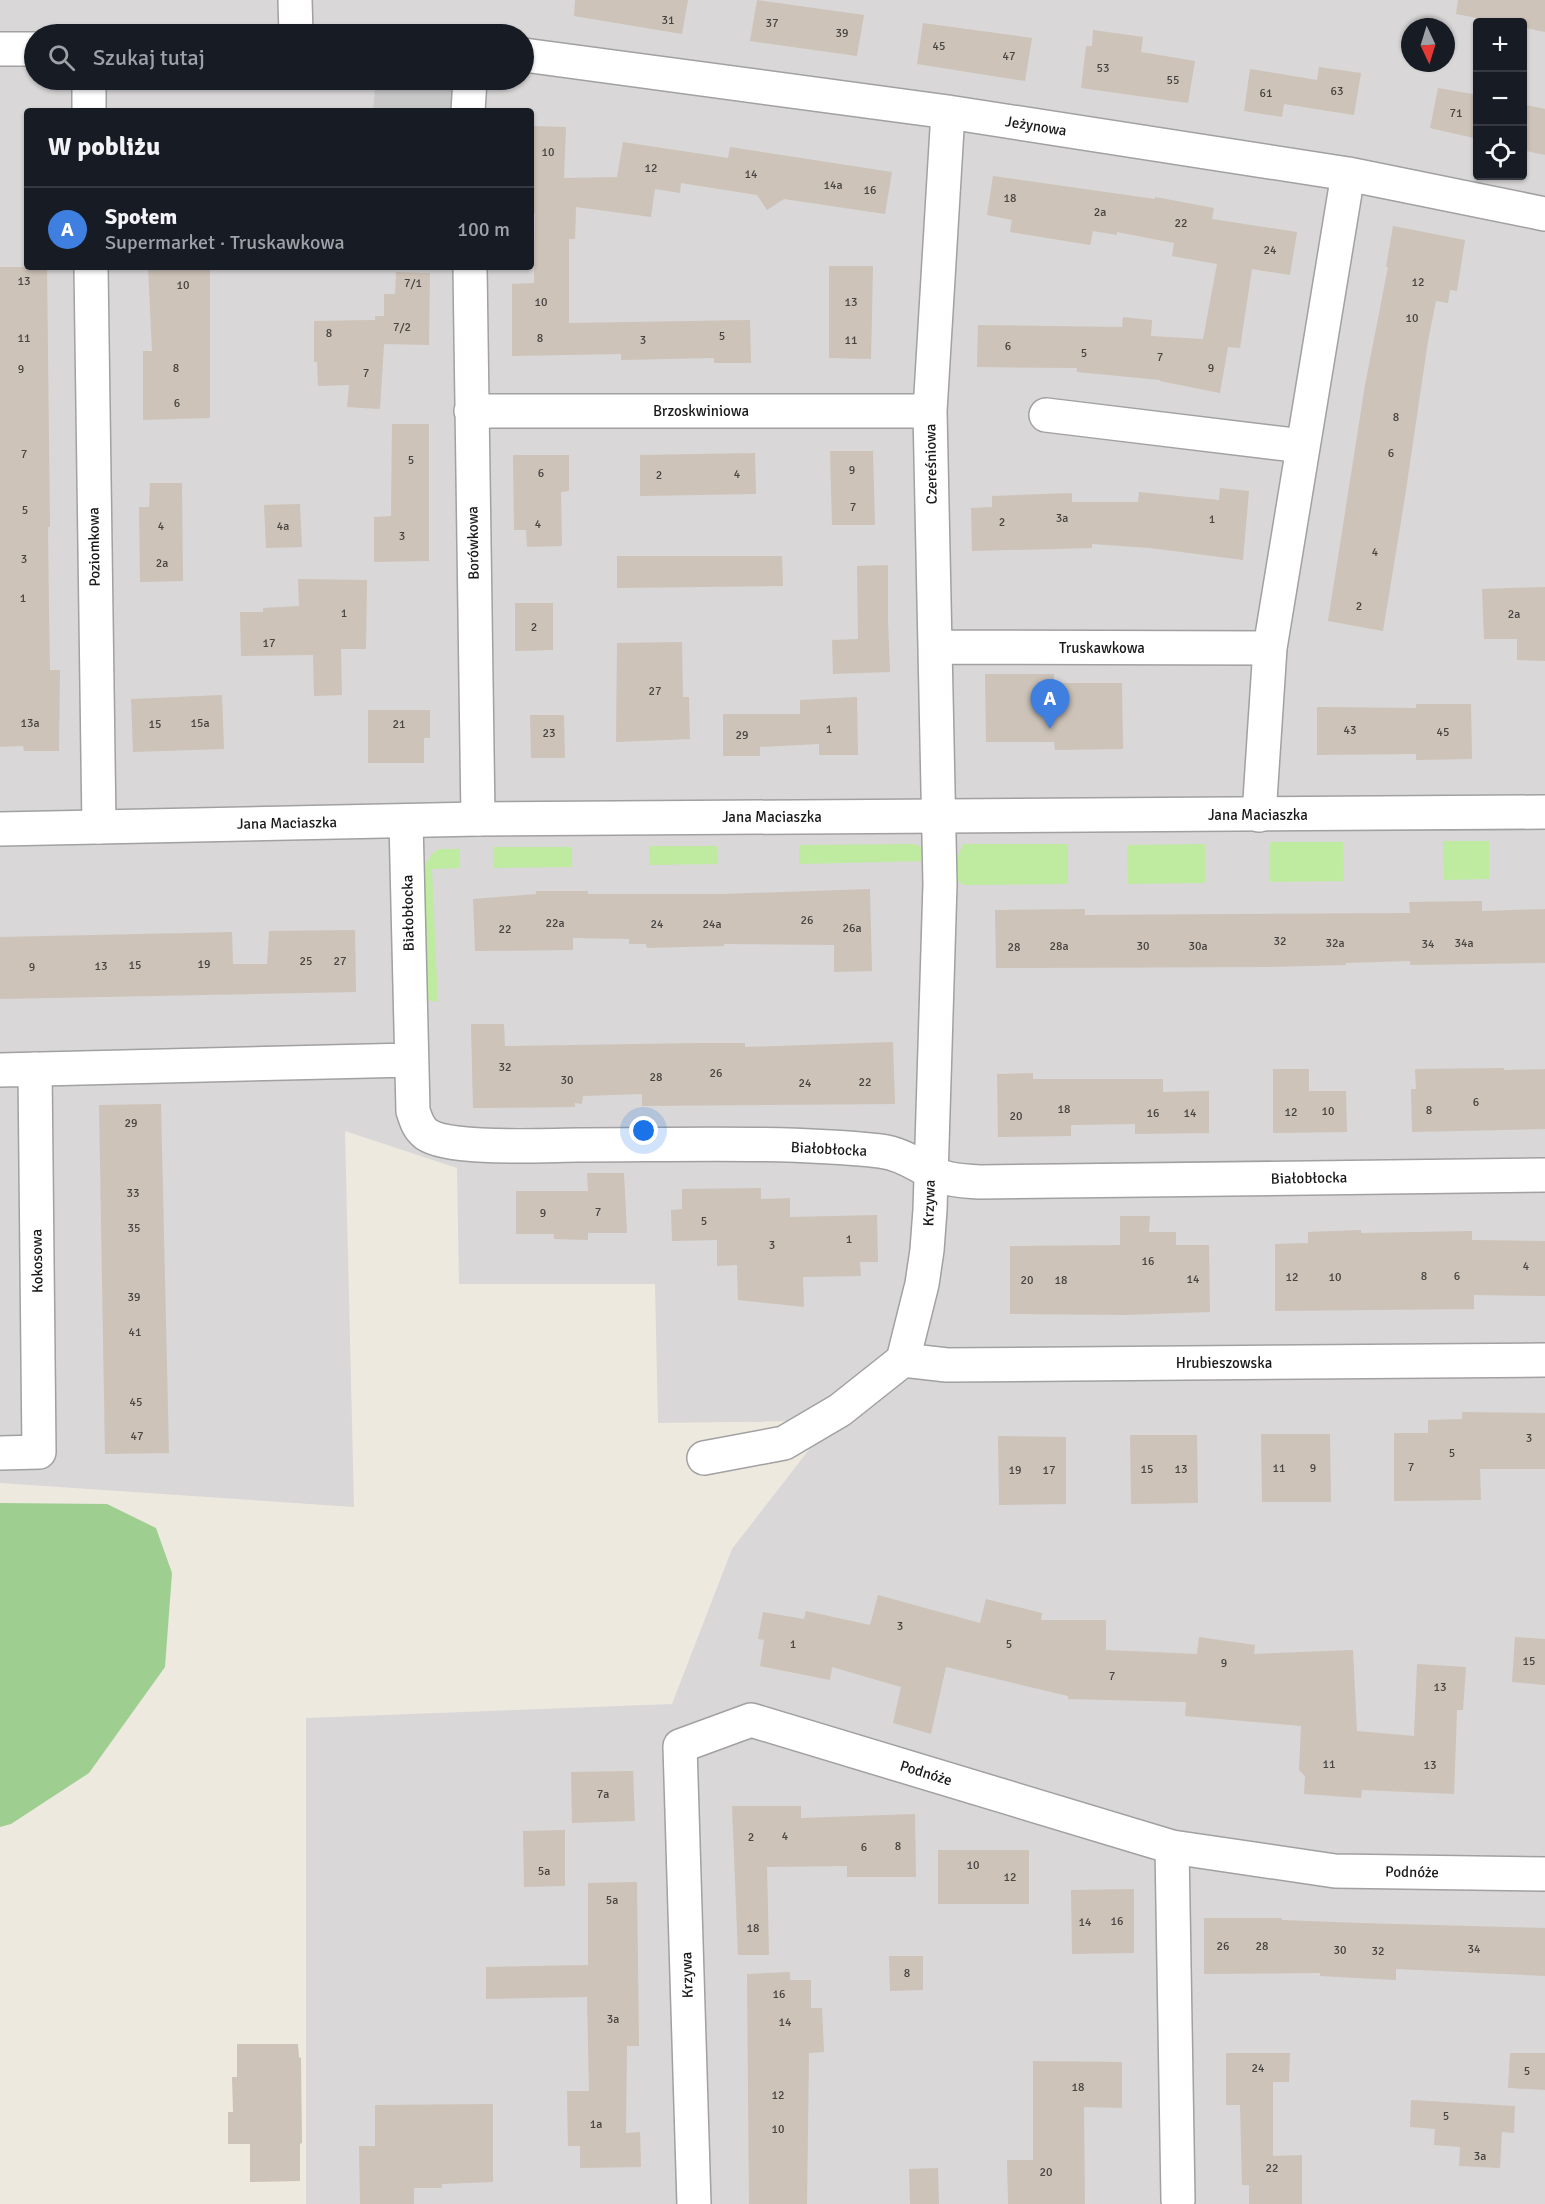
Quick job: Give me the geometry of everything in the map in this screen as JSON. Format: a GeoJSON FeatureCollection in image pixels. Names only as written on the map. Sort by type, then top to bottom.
{"type":"FeatureCollection","features":[{"type":"Feature","properties":{"kind":"street"},"geometry":{"type":"LineString","coordinates":[[295,0],[296,24]]}},
{"type":"Feature","properties":{"kind":"street"},"geometry":{"type":"LineString","coordinates":[[0,49],[24,49]]}},
{"type":"Feature","properties":{"kind":"street","name":"Jeżynowa"},"geometry":{"type":"LineString","coordinates":[[534,56],[948,112],[1348,174],[1545,214]]}},
{"type":"Feature","properties":{"kind":"street"},"geometry":{"type":"LineString","coordinates":[[89,90],[89,108]]}},
{"type":"Feature","properties":{"kind":"street"},"geometry":{"type":"LineString","coordinates":[[468,108],[469,90]]}},
{"type":"Feature","properties":{"kind":"street","name":"Czereśniowa"},"geometry":{"type":"LineString","coordinates":[[937,816],[930,411],[948,112]]}},
{"type":"Feature","properties":{"kind":"street"},"geometry":{"type":"LineString","coordinates":[[1259,815],[1270,648],[1348,174]]}},
{"type":"Feature","properties":{"kind":"street","name":"Poziomkowa"},"geometry":{"type":"LineString","coordinates":[[91,270],[99,826]]}},
{"type":"Feature","properties":{"kind":"street","name":"Borówkowa"},"geometry":{"type":"LineString","coordinates":[[470,270],[478,819]]}},
{"type":"Feature","properties":{"kind":"street","name":"Brzoskwiniowa"},"geometry":{"type":"LineString","coordinates":[[471,411],[930,411]]}},
{"type":"Feature","properties":{"kind":"street"},"geometry":{"type":"LineString","coordinates":[[1046,415],[1303,446]]}},
{"type":"Feature","properties":{"kind":"street","name":"Truskawkowa"},"geometry":{"type":"LineString","coordinates":[[935,647],[1270,648]]}},
{"type":"Feature","properties":{"kind":"street","name":"Jana Maciaszka"},"geometry":{"type":"LineString","coordinates":[[0,829],[478,819],[1545,812]]}},
{"type":"Feature","properties":{"kind":"street","name":"Krzywa"},"geometry":{"type":"LineString","coordinates":[[903,1360],[922,1284],[927,1250],[940,885],[937,816]]}},
{"type":"Feature","properties":{"kind":"street","name":"Białobłocka"},"geometry":{"type":"LineString","coordinates":[[406,821],[413,1110],[417,1125],[425,1133],[438,1140],[492,1146],[788,1147],[881,1151],[900,1155],[944,1177],[979,1182],[1545,1175]]}},
{"type":"Feature","properties":{"kind":"street"},"geometry":{"type":"LineString","coordinates":[[0,1070],[410,1060]]}},
{"type":"Feature","properties":{"kind":"street","name":"Kokosowa"},"geometry":{"type":"LineString","coordinates":[[0,1453],[39,1452],[35,1069]]}},
{"type":"Feature","properties":{"kind":"street"},"geometry":{"type":"LineString","coordinates":[[704,1458],[784,1443],[840,1410],[903,1360]]}},
{"type":"Feature","properties":{"kind":"street","name":"Hrubieszowska"},"geometry":{"type":"LineString","coordinates":[[903,1360],[947,1365],[1545,1360]]}},
{"type":"Feature","properties":{"kind":"street","name":"Podnóże"},"geometry":{"type":"LineString","coordinates":[[680,1746],[751,1720],[1172,1847],[1335,1871],[1545,1874]]}},
{"type":"Feature","properties":{"kind":"street","name":"Krzywa"},"geometry":{"type":"LineString","coordinates":[[680,1746],[694,2204]]}},
{"type":"Feature","properties":{"kind":"street"},"geometry":{"type":"LineString","coordinates":[[1172,1847],[1178,2200]]}},
{"type":"Feature","properties":{"kind":"shaded area"},"geometry":{"type":"Polygon","coordinates":[[[0,0],[1545,0],[1545,2204],[306,2204],[306,1718],[672,1704],[732,1549],[839,1411],[790,1421],[658,1423],[655,1284],[459,1284],[457,1168],[345,1131],[354,1507],[0,1483],[0,0]]]}},
{"type":"Feature","properties":{"kind":"shaded area"},"geometry":{"type":"Polygon","coordinates":[[[375,90],[455,90],[455,108],[373,108],[375,90]]]}},
{"type":"Feature","properties":{"kind":"green space"},"geometry":{"type":"Polygon","coordinates":[[[1443,841],[1489,841],[1489,879],[1444,880],[1443,841]]]}},
{"type":"Feature","properties":{"kind":"green space"},"geometry":{"type":"Polygon","coordinates":[[[1270,842],[1343,842],[1344,881],[1270,882],[1270,842]]]}},
{"type":"Feature","properties":{"kind":"green space"},"geometry":{"type":"Polygon","coordinates":[[[913,844],[920,846],[926,861],[799,864],[799,845],[913,844]]]}},
{"type":"Feature","properties":{"kind":"green space"},"geometry":{"type":"Polygon","coordinates":[[[963,844],[1068,844],[1068,884],[963,885],[957,880],[956,860],[963,844]]]}},
{"type":"Feature","properties":{"kind":"green space"},"geometry":{"type":"Polygon","coordinates":[[[1205,844],[1205,883],[1128,884],[1127,845],[1205,844]]]}},
{"type":"Feature","properties":{"kind":"green space"},"geometry":{"type":"Polygon","coordinates":[[[649,846],[717,846],[718,864],[650,865],[649,846]]]}},
{"type":"Feature","properties":{"kind":"green space"},"geometry":{"type":"Polygon","coordinates":[[[494,847],[572,847],[572,867],[494,868],[494,847]]]}},
{"type":"Feature","properties":{"kind":"green space"},"geometry":{"type":"Polygon","coordinates":[[[439,849],[460,849],[459,868],[432,869],[438,1002],[422,999],[421,870],[433,853],[439,849]]]}},
{"type":"Feature","properties":{"kind":"green space"},"geometry":{"type":"Polygon","coordinates":[[[0,1503],[107,1504],[156,1528],[172,1573],[165,1667],[89,1773],[11,1824],[0,1827],[0,1503]]]}},
{"type":"Feature","properties":{"kind":"building"},"geometry":{"type":"Polygon","coordinates":[[[575,0],[688,0],[682,34],[574,16],[575,0]]]}},
{"type":"Feature","properties":{"kind":"building"},"geometry":{"type":"Polygon","coordinates":[[[757,0],[864,15],[857,56],[750,41],[757,0]]]}},
{"type":"Feature","properties":{"kind":"building"},"geometry":{"type":"Polygon","coordinates":[[[1458,0],[1545,0],[1545,32],[1527,28],[1527,18],[1478,18],[1456,14],[1458,0]]]}},
{"type":"Feature","properties":{"kind":"building"},"geometry":{"type":"Polygon","coordinates":[[[923,23],[1032,38],[1025,81],[917,64],[923,23]]]}},
{"type":"Feature","properties":{"kind":"building"},"geometry":{"type":"Polygon","coordinates":[[[1093,30],[1143,37],[1141,52],[1195,61],[1188,103],[1081,88],[1086,46],[1092,46],[1093,30]]]}},
{"type":"Feature","properties":{"kind":"building"},"geometry":{"type":"Polygon","coordinates":[[[1319,67],[1361,73],[1354,115],[1284,104],[1282,117],[1244,111],[1250,69],[1317,80],[1319,67]]]}},
{"type":"Feature","properties":{"kind":"building"},"geometry":{"type":"Polygon","coordinates":[[[1438,88],[1473,94],[1473,138],[1430,128],[1438,88]]]}},
{"type":"Feature","properties":{"kind":"building"},"geometry":{"type":"Polygon","coordinates":[[[1527,105],[1545,109],[1545,155],[1527,151],[1527,105]]]}},
{"type":"Feature","properties":{"kind":"building"},"geometry":{"type":"Polygon","coordinates":[[[534,126],[566,127],[564,178],[617,177],[623,142],[728,158],[730,147],[892,172],[885,214],[784,199],[767,210],[757,195],[681,183],[680,193],[655,189],[651,217],[576,207],[575,239],[569,239],[569,323],[750,320],[751,363],[714,363],[714,358],[621,360],[621,354],[512,356],[512,284],[534,283],[534,126]]]}},
{"type":"Feature","properties":{"kind":"building"},"geometry":{"type":"Polygon","coordinates":[[[993,176],[1155,199],[1155,197],[1214,208],[1212,219],[1297,232],[1290,275],[1252,269],[1240,348],[1228,347],[1220,393],[1160,380],[1077,372],[1077,368],[977,367],[978,325],[1122,327],[1123,317],[1152,320],[1151,336],[1203,339],[1217,264],[1172,256],[1174,243],[1117,232],[1117,235],[1093,231],[1090,245],[1010,232],[1012,220],[987,215],[993,176]]]}},
{"type":"Feature","properties":{"kind":"building"},"geometry":{"type":"Polygon","coordinates":[[[1393,226],[1465,240],[1457,291],[1450,290],[1448,303],[1436,301],[1383,631],[1328,621],[1365,385],[1388,267],[1386,267],[1393,226]]]}},
{"type":"Feature","properties":{"kind":"building"},"geometry":{"type":"Polygon","coordinates":[[[829,266],[873,266],[871,359],[829,358],[829,266]]]}},
{"type":"Feature","properties":{"kind":"building"},"geometry":{"type":"Polygon","coordinates":[[[0,267],[24,267],[24,270],[47,270],[50,670],[60,670],[59,751],[24,751],[23,746],[0,747],[0,267]]]}},
{"type":"Feature","properties":{"kind":"building"},"geometry":{"type":"Polygon","coordinates":[[[148,270],[210,270],[210,418],[143,420],[143,351],[152,351],[148,270]]]}},
{"type":"Feature","properties":{"kind":"building"},"geometry":{"type":"Polygon","coordinates":[[[396,272],[430,273],[429,345],[384,344],[380,409],[347,407],[349,385],[318,386],[317,362],[314,362],[314,321],[375,320],[375,316],[384,316],[384,294],[395,294],[396,272]]]}},
{"type":"Feature","properties":{"kind":"building"},"geometry":{"type":"Polygon","coordinates":[[[392,424],[429,424],[429,561],[374,562],[374,517],[391,516],[392,424]]]}},
{"type":"Feature","properties":{"kind":"building"},"geometry":{"type":"Polygon","coordinates":[[[830,451],[873,451],[875,525],[832,525],[830,451]]]}},
{"type":"Feature","properties":{"kind":"building"},"geometry":{"type":"Polygon","coordinates":[[[755,453],[756,494],[640,496],[640,455],[755,453]]]}},
{"type":"Feature","properties":{"kind":"building"},"geometry":{"type":"Polygon","coordinates":[[[513,455],[569,455],[569,491],[561,492],[562,546],[527,547],[526,530],[514,530],[513,455]]]}},
{"type":"Feature","properties":{"kind":"building"},"geometry":{"type":"Polygon","coordinates":[[[150,483],[182,483],[183,581],[140,582],[139,507],[149,507],[150,483]]]}},
{"type":"Feature","properties":{"kind":"building"},"geometry":{"type":"Polygon","coordinates":[[[1220,488],[1249,491],[1243,560],[1150,548],[1092,544],[1092,548],[972,551],[971,508],[992,507],[992,496],[1072,493],[1072,502],[1138,502],[1139,492],[1219,500],[1220,488]]]}},
{"type":"Feature","properties":{"kind":"building"},"geometry":{"type":"Polygon","coordinates":[[[300,504],[302,547],[266,548],[264,505],[300,504]]]}},
{"type":"Feature","properties":{"kind":"building"},"geometry":{"type":"Polygon","coordinates":[[[617,556],[782,556],[783,586],[617,588],[617,556]]]}},
{"type":"Feature","properties":{"kind":"building"},"geometry":{"type":"Polygon","coordinates":[[[888,565],[890,672],[833,674],[832,640],[858,639],[857,566],[888,565]]]}},
{"type":"Feature","properties":{"kind":"building"},"geometry":{"type":"Polygon","coordinates":[[[298,579],[367,580],[366,649],[341,649],[342,695],[314,696],[313,655],[241,656],[240,612],[263,612],[263,608],[299,606],[298,579]]]}},
{"type":"Feature","properties":{"kind":"building"},"geometry":{"type":"Polygon","coordinates":[[[1545,587],[1545,661],[1517,660],[1517,639],[1484,639],[1482,589],[1545,587]]]}},
{"type":"Feature","properties":{"kind":"building"},"geometry":{"type":"Polygon","coordinates":[[[515,603],[553,603],[553,650],[515,651],[515,603]]]}},
{"type":"Feature","properties":{"kind":"building"},"geometry":{"type":"Polygon","coordinates":[[[682,642],[683,697],[689,697],[690,739],[616,742],[617,643],[682,642]]]}},
{"type":"Feature","properties":{"kind":"building"},"geometry":{"type":"Polygon","coordinates":[[[985,674],[1054,674],[1054,683],[1122,683],[1123,749],[1055,750],[1054,742],[986,742],[985,674]]]}},
{"type":"Feature","properties":{"kind":"building"},"geometry":{"type":"Polygon","coordinates":[[[222,695],[224,749],[133,752],[131,699],[222,695]]]}},
{"type":"Feature","properties":{"kind":"building"},"geometry":{"type":"Polygon","coordinates":[[[857,697],[858,755],[819,755],[819,744],[760,747],[760,756],[723,756],[723,714],[800,714],[800,700],[857,697]]]}},
{"type":"Feature","properties":{"kind":"building"},"geometry":{"type":"Polygon","coordinates":[[[1416,704],[1471,704],[1472,759],[1416,760],[1416,754],[1317,755],[1317,707],[1416,708],[1416,704]]]}},
{"type":"Feature","properties":{"kind":"building"},"geometry":{"type":"Polygon","coordinates":[[[368,710],[430,710],[430,738],[424,738],[424,763],[368,763],[368,710]]]}},
{"type":"Feature","properties":{"kind":"building"},"geometry":{"type":"Polygon","coordinates":[[[530,715],[564,715],[565,758],[531,758],[530,715]]]}},
{"type":"Feature","properties":{"kind":"building"},"geometry":{"type":"Polygon","coordinates":[[[870,889],[872,971],[834,972],[834,945],[724,944],[724,946],[647,948],[646,944],[629,944],[629,939],[573,938],[573,950],[475,951],[473,899],[536,894],[536,891],[588,891],[588,894],[723,894],[870,889]]]}},
{"type":"Feature","properties":{"kind":"building"},"geometry":{"type":"Polygon","coordinates":[[[1482,901],[1482,911],[1545,909],[1545,963],[1410,965],[1410,961],[1271,967],[996,968],[995,910],[1085,909],[1085,915],[1410,913],[1409,902],[1482,901]]]}},
{"type":"Feature","properties":{"kind":"building"},"geometry":{"type":"Polygon","coordinates":[[[355,930],[356,992],[0,999],[0,937],[232,932],[233,964],[267,964],[269,931],[355,930]]]}},
{"type":"Feature","properties":{"kind":"building"},"geometry":{"type":"Polygon","coordinates":[[[471,1024],[504,1024],[505,1046],[745,1043],[745,1047],[893,1042],[895,1104],[642,1106],[642,1094],[583,1096],[582,1104],[575,1103],[575,1107],[473,1108],[471,1024]]]}},
{"type":"Feature","properties":{"kind":"building"},"geometry":{"type":"Polygon","coordinates":[[[1504,1068],[1504,1070],[1545,1069],[1545,1129],[1412,1132],[1411,1089],[1416,1089],[1415,1069],[1504,1068]]]}},
{"type":"Feature","properties":{"kind":"building"},"geometry":{"type":"Polygon","coordinates":[[[1273,1069],[1309,1069],[1309,1091],[1346,1091],[1347,1132],[1273,1133],[1273,1069]]]}},
{"type":"Feature","properties":{"kind":"building"},"geometry":{"type":"Polygon","coordinates":[[[1033,1073],[1033,1079],[1163,1079],[1163,1092],[1209,1091],[1209,1133],[1135,1134],[1135,1124],[1071,1125],[1071,1136],[998,1137],[997,1074],[1033,1073]]]}},
{"type":"Feature","properties":{"kind":"building"},"geometry":{"type":"Polygon","coordinates":[[[161,1104],[169,1453],[105,1454],[99,1105],[161,1104]]]}},
{"type":"Feature","properties":{"kind":"building"},"geometry":{"type":"Polygon","coordinates":[[[587,1173],[624,1173],[627,1233],[588,1233],[588,1240],[554,1239],[554,1234],[516,1234],[516,1191],[588,1191],[587,1173]]]}},
{"type":"Feature","properties":{"kind":"building"},"geometry":{"type":"Polygon","coordinates":[[[761,1188],[761,1199],[790,1198],[790,1217],[877,1215],[878,1262],[860,1262],[861,1276],[803,1277],[804,1307],[738,1300],[737,1265],[717,1266],[717,1240],[672,1241],[671,1210],[682,1209],[682,1189],[761,1188]]]}},
{"type":"Feature","properties":{"kind":"building"},"geometry":{"type":"Polygon","coordinates":[[[1120,1216],[1150,1216],[1149,1232],[1176,1232],[1176,1245],[1209,1245],[1210,1312],[1126,1315],[1010,1314],[1010,1246],[1120,1245],[1120,1216]]]}},
{"type":"Feature","properties":{"kind":"building"},"geometry":{"type":"Polygon","coordinates":[[[1361,1230],[1361,1233],[1472,1231],[1472,1240],[1545,1241],[1545,1296],[1474,1295],[1474,1309],[1275,1311],[1275,1244],[1308,1243],[1308,1232],[1361,1230]]]}},
{"type":"Feature","properties":{"kind":"building"},"geometry":{"type":"Polygon","coordinates":[[[1462,1412],[1545,1413],[1545,1469],[1480,1469],[1481,1500],[1394,1501],[1394,1433],[1428,1433],[1428,1420],[1462,1419],[1462,1412]]]}},
{"type":"Feature","properties":{"kind":"building"},"geometry":{"type":"Polygon","coordinates":[[[1261,1434],[1330,1434],[1331,1502],[1262,1502],[1261,1434]]]}},
{"type":"Feature","properties":{"kind":"building"},"geometry":{"type":"Polygon","coordinates":[[[1130,1435],[1197,1435],[1198,1503],[1131,1504],[1130,1435]]]}},
{"type":"Feature","properties":{"kind":"building"},"geometry":{"type":"Polygon","coordinates":[[[998,1436],[1066,1437],[1066,1504],[999,1505],[998,1436]]]}},
{"type":"Feature","properties":{"kind":"building"},"geometry":{"type":"Polygon","coordinates":[[[878,1595],[980,1623],[986,1599],[1042,1613],[1041,1620],[1106,1620],[1106,1650],[1197,1654],[1199,1637],[1255,1645],[1254,1654],[1353,1650],[1357,1731],[1414,1736],[1417,1664],[1466,1667],[1463,1710],[1457,1710],[1454,1794],[1362,1790],[1361,1798],[1304,1794],[1305,1776],[1299,1770],[1301,1726],[1185,1716],[1186,1702],[1068,1699],[1068,1696],[946,1667],[931,1734],[893,1723],[901,1687],[832,1667],[830,1680],[760,1666],[764,1640],[758,1639],[763,1612],[804,1619],[806,1611],[870,1625],[878,1595]]]}},
{"type":"Feature","properties":{"kind":"building"},"geometry":{"type":"Polygon","coordinates":[[[1515,1637],[1545,1639],[1545,1685],[1512,1682],[1515,1637]]]}},
{"type":"Feature","properties":{"kind":"building"},"geometry":{"type":"Polygon","coordinates":[[[633,1771],[635,1821],[572,1823],[571,1772],[633,1771]]]}},
{"type":"Feature","properties":{"kind":"building"},"geometry":{"type":"Polygon","coordinates":[[[732,1806],[801,1806],[801,1818],[915,1814],[916,1877],[847,1877],[847,1866],[767,1867],[769,1955],[738,1955],[732,1806]]]}},
{"type":"Feature","properties":{"kind":"building"},"geometry":{"type":"Polygon","coordinates":[[[565,1830],[565,1886],[524,1887],[523,1831],[565,1830]]]}},
{"type":"Feature","properties":{"kind":"building"},"geometry":{"type":"Polygon","coordinates":[[[938,1850],[1029,1850],[1029,1904],[938,1904],[938,1850]]]}},
{"type":"Feature","properties":{"kind":"building"},"geometry":{"type":"Polygon","coordinates":[[[637,1882],[639,2046],[627,2046],[626,2133],[640,2132],[641,2167],[580,2168],[580,2146],[568,2146],[567,2091],[589,2091],[587,1997],[486,1999],[486,1967],[588,1965],[588,1883],[637,1882]]]}},
{"type":"Feature","properties":{"kind":"building"},"geometry":{"type":"Polygon","coordinates":[[[1134,1889],[1134,1953],[1072,1954],[1071,1890],[1134,1889]]]}},
{"type":"Feature","properties":{"kind":"building"},"geometry":{"type":"Polygon","coordinates":[[[1204,1918],[1282,1918],[1282,1920],[1360,1923],[1545,1928],[1545,1976],[1396,1969],[1396,1980],[1320,1976],[1320,1973],[1204,1974],[1204,1918]]]}},
{"type":"Feature","properties":{"kind":"building"},"geometry":{"type":"Polygon","coordinates":[[[889,1956],[923,1956],[923,1990],[890,1991],[889,1956]]]}},
{"type":"Feature","properties":{"kind":"building"},"geometry":{"type":"Polygon","coordinates":[[[790,1972],[790,1980],[811,1980],[811,2008],[822,2008],[824,2052],[809,2053],[807,2204],[749,2204],[747,1974],[790,1972]]]}},
{"type":"Feature","properties":{"kind":"building"},"geometry":{"type":"Polygon","coordinates":[[[237,2044],[298,2044],[301,2058],[300,2181],[250,2182],[250,2144],[228,2144],[228,2112],[233,2112],[232,2077],[237,2077],[237,2044]]]}},
{"type":"Feature","properties":{"kind":"building"},"geometry":{"type":"Polygon","coordinates":[[[1226,2053],[1290,2053],[1289,2082],[1273,2082],[1273,2156],[1302,2155],[1302,2204],[1249,2204],[1249,2185],[1242,2185],[1240,2105],[1226,2105],[1226,2053]]]}},
{"type":"Feature","properties":{"kind":"building"},"geometry":{"type":"Polygon","coordinates":[[[1510,2053],[1545,2053],[1545,2090],[1508,2088],[1510,2053]]]}},
{"type":"Feature","properties":{"kind":"building"},"geometry":{"type":"Polygon","coordinates":[[[1033,2061],[1122,2062],[1122,2108],[1084,2107],[1085,2204],[1008,2204],[1007,2160],[1033,2160],[1033,2061]]]}},
{"type":"Feature","properties":{"kind":"building"},"geometry":{"type":"Polygon","coordinates":[[[1411,2100],[1515,2106],[1514,2133],[1502,2132],[1500,2168],[1459,2166],[1460,2147],[1434,2145],[1435,2129],[1410,2127],[1411,2100]]]}},
{"type":"Feature","properties":{"kind":"building"},"geometry":{"type":"Polygon","coordinates":[[[493,2104],[493,2182],[442,2184],[442,2188],[414,2188],[414,2204],[360,2204],[359,2146],[375,2146],[375,2105],[493,2104]]]}},
{"type":"Feature","properties":{"kind":"building"},"geometry":{"type":"Polygon","coordinates":[[[938,2168],[939,2204],[910,2204],[909,2169],[938,2168]]]}},
{"type":"Feature","properties":{"kind":"place","name":"Społem"},"geometry":{"type":"Point","coordinates":[1050,729]}}]}
